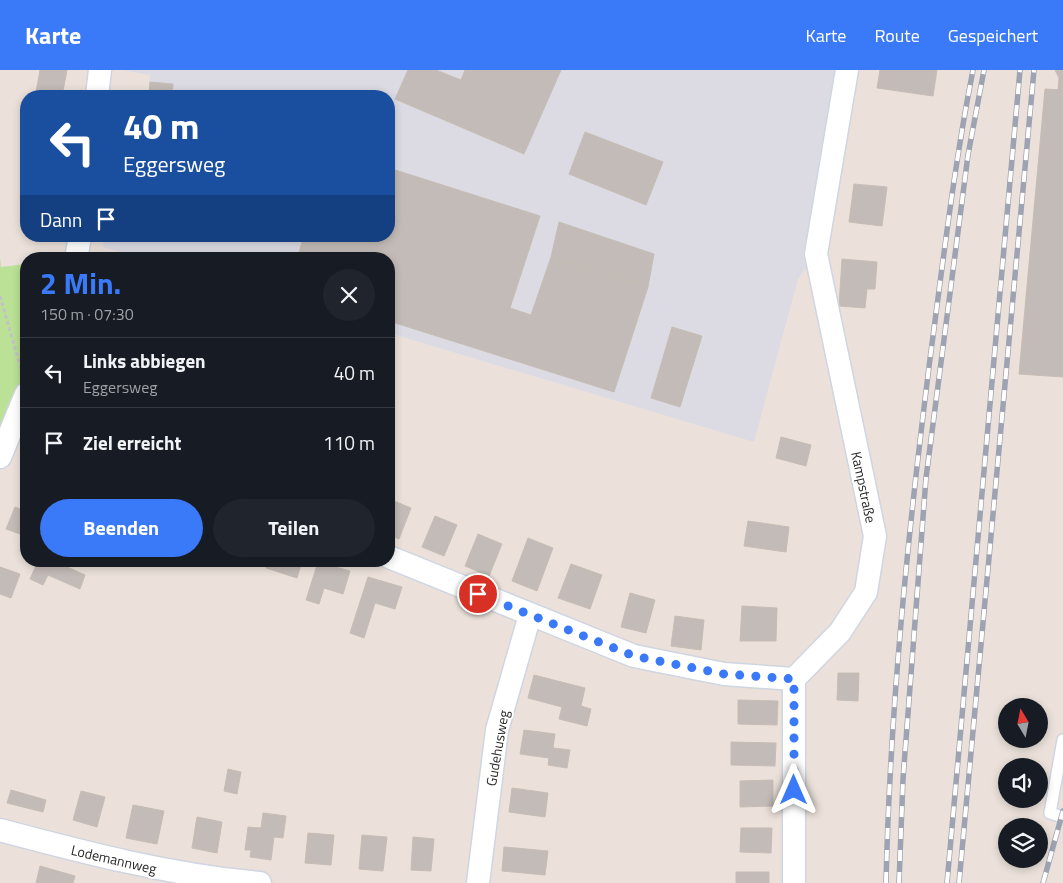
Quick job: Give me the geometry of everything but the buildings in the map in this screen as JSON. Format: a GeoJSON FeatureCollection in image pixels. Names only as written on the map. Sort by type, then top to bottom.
{"type":"FeatureCollection","features":[{"type":"Feature","properties":{"kind":"street"},"geometry":{"type":"LineString","coordinates":[[98,90],[100,70]]}},
{"type":"Feature","properties":{"kind":"street","name":"Kampstraße"},"geometry":{"type":"LineString","coordinates":[[794,679],[840,632],[866,592],[874,536],[816,254],[847,70]]}},
{"type":"Feature","properties":{"kind":"street"},"geometry":{"type":"LineString","coordinates":[[0,456],[20,422]]}},
{"type":"Feature","properties":{"kind":"street"},"geometry":{"type":"LineString","coordinates":[[395,559],[634,656],[724,674],[794,679],[794,883]]}},
{"type":"Feature","properties":{"kind":"street","name":"Gudehusweg"},"geometry":{"type":"LineString","coordinates":[[478,883],[498,730],[530,615]]}},
{"type":"Feature","properties":{"kind":"street","name":"Lodemannweg"},"geometry":{"type":"LineString","coordinates":[[0,830],[128,864],[217,879],[260,883]]}},
{"type":"Feature","properties":{"kind":"lane"},"geometry":{"type":"LineString","coordinates":[[1063,740],[1050,813],[1063,817]]}},
{"type":"Feature","properties":{"kind":"path"},"geometry":{"type":"LineString","coordinates":[[0,296],[20,368]]}},
{"type":"Feature","properties":{"kind":"shaded area"},"geometry":{"type":"Polygon","coordinates":[[[122,70],[847,70],[816,254],[798,279],[754,442],[395,335],[395,252],[120,252],[103,247],[103,242],[395,242],[395,90],[149,90],[150,75],[122,70]]]}},
{"type":"Feature","properties":{"kind":"green space"},"geometry":{"type":"Polygon","coordinates":[[[0,257],[1,267],[20,265],[20,409],[0,457],[0,257]]]}},
{"type":"Feature","properties":{"kind":"railway"},"geometry":{"type":"LineString","coordinates":[[886,883],[891,752],[914,490],[949,214],[973,70]]}},
{"type":"Feature","properties":{"kind":"railway"},"geometry":{"type":"LineString","coordinates":[[899,883],[903,779],[926,478],[968,155],[984,70]]}},
{"type":"Feature","properties":{"kind":"railway"},"geometry":{"type":"LineString","coordinates":[[947,883],[1020,70]]}},
{"type":"Feature","properties":{"kind":"railway"},"geometry":{"type":"LineString","coordinates":[[959,883],[1034,70]]}},
{"type":"Feature","properties":{"kind":"railway"},"geometry":{"type":"LineString","coordinates":[[1043,883],[1063,811]]}},
{"type":"Feature","properties":{"kind":"route"},"geometry":{"type":"LineString","coordinates":[[478,594],[634,656],[724,674],[794,679],[794,790]]}}]}
